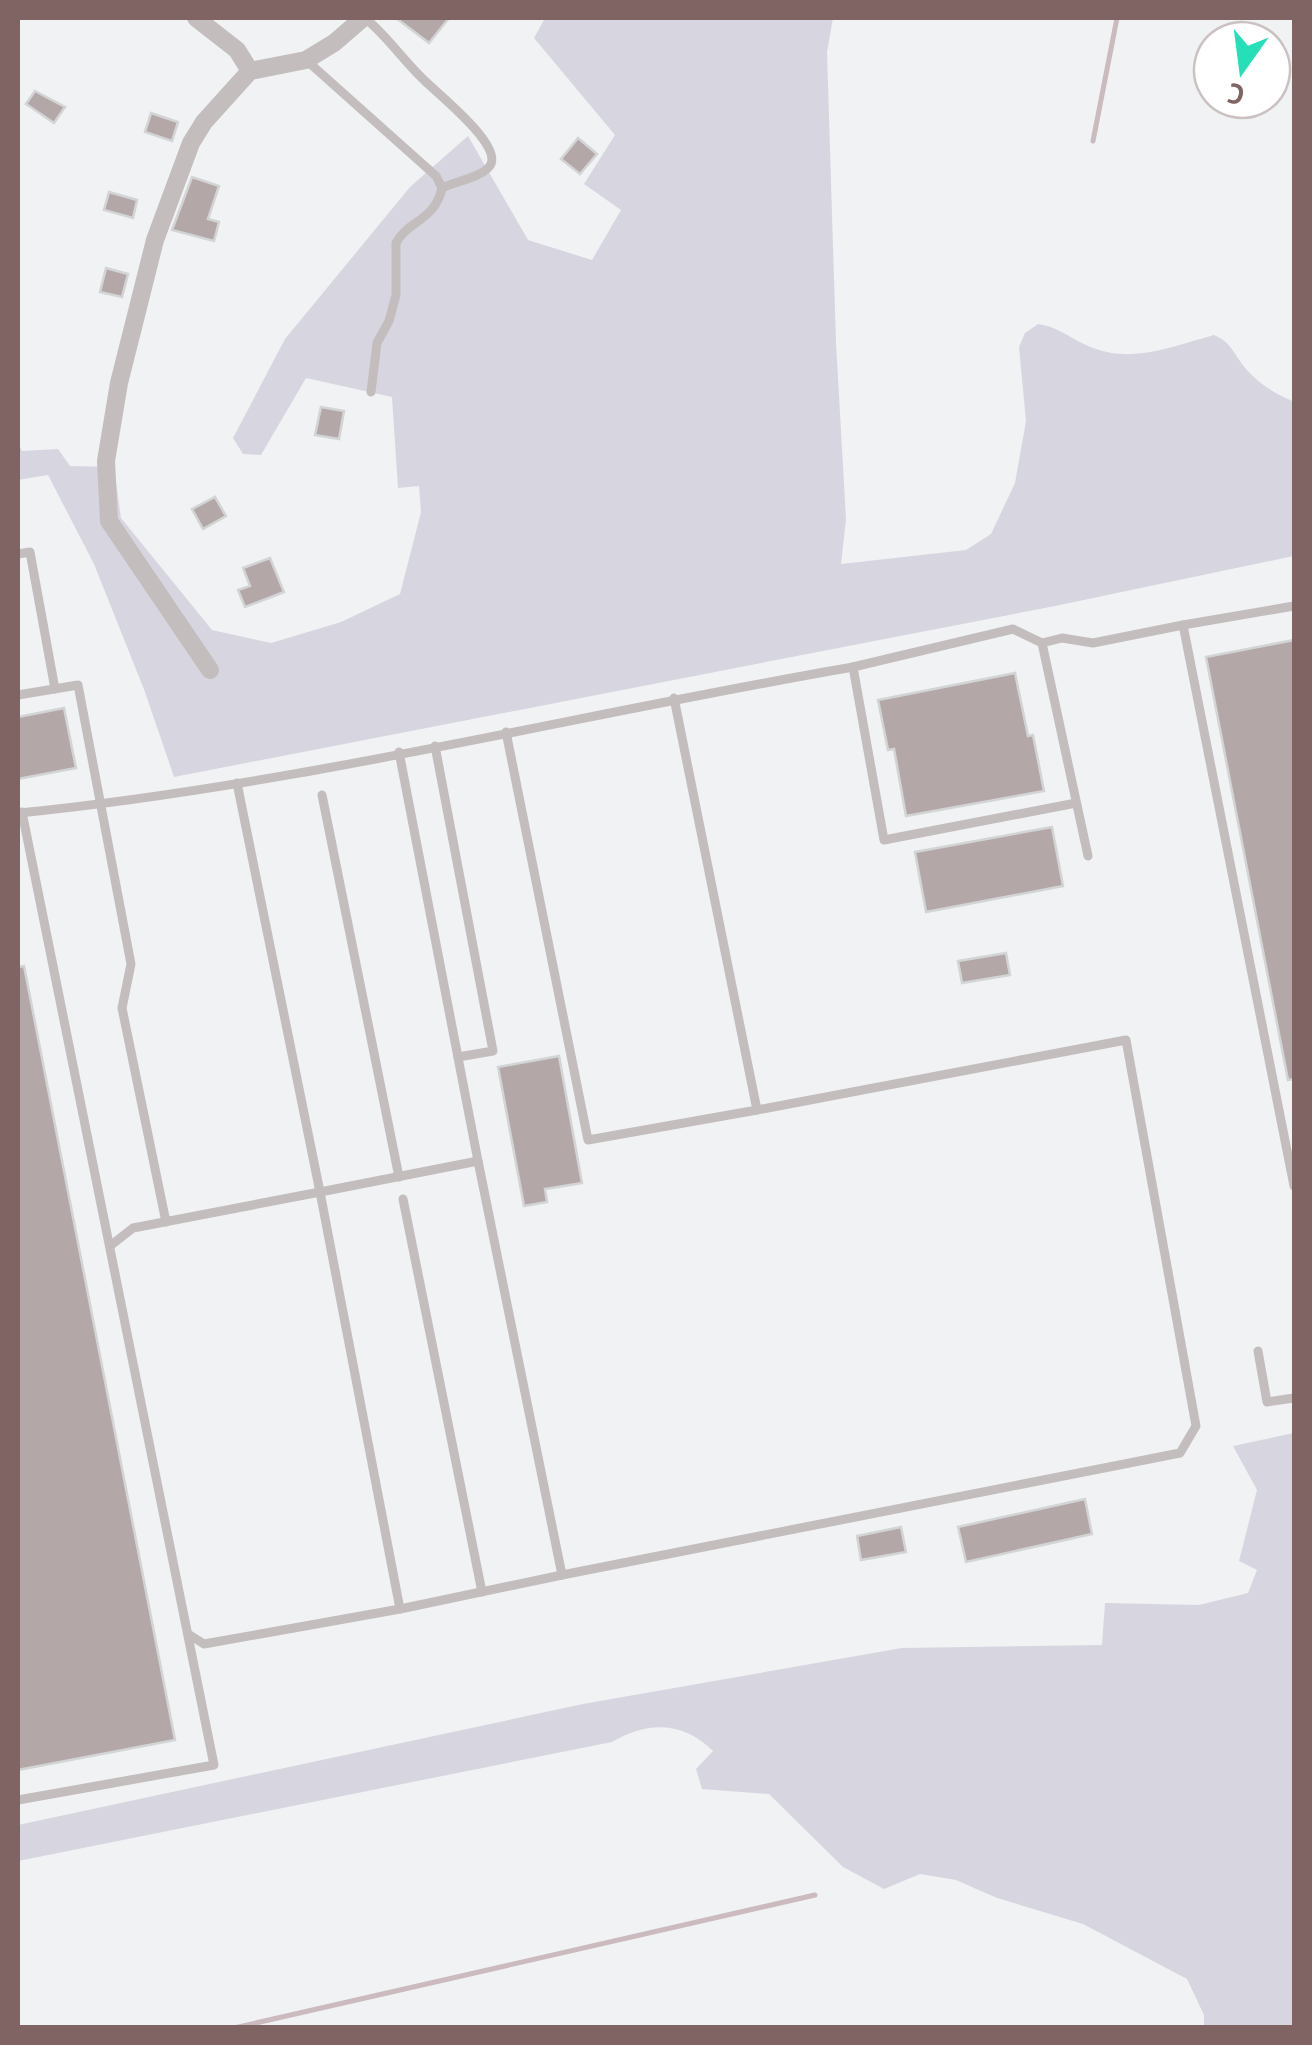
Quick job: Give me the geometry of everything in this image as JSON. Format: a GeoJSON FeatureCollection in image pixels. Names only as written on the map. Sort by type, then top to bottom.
{"type":"FeatureCollection","features":[{"type":"Feature","properties":{"kind":"street"},"geometry":{"type":"LineString","coordinates":[[196,18],[237,50],[250,71]]}},
{"type":"Feature","properties":{"kind":"street"},"geometry":{"type":"LineString","coordinates":[[210,670],[109,521],[106,460],[119,384],[155,240],[191,143],[204,122],[250,71],[306,60],[364,18]]}},
{"type":"Feature","properties":{"kind":"lane"},"geometry":{"type":"LineString","coordinates":[[364,18],[387,36],[422,78],[466,117],[492,154],[492,163],[486,170],[442,188]]}},
{"type":"Feature","properties":{"kind":"lane"},"geometry":{"type":"LineString","coordinates":[[306,60],[436,176],[442,188],[439,201],[396,243],[396,295],[389,321],[377,343],[372,392]]}},
{"type":"Feature","properties":{"kind":"lane"},"geometry":{"type":"LineString","coordinates":[[18,554],[30,552],[56,689]]}},
{"type":"Feature","properties":{"kind":"lane"},"geometry":{"type":"LineString","coordinates":[[18,1800],[214,1764],[20,812],[100,805],[434,746],[853,667],[1013,630],[1042,643],[1062,638],[1094,643],[1294,606]]}},
{"type":"Feature","properties":{"kind":"lane"},"geometry":{"type":"LineString","coordinates":[[1183,625],[1294,1186]]}},
{"type":"Feature","properties":{"kind":"lane"},"geometry":{"type":"LineString","coordinates":[[1042,643],[1088,856]]}},
{"type":"Feature","properties":{"kind":"lane"},"geometry":{"type":"LineString","coordinates":[[853,667],[884,840],[1076,804]]}},
{"type":"Feature","properties":{"kind":"lane"},"geometry":{"type":"LineString","coordinates":[[18,695],[78,685],[131,964],[122,1008],[166,1222]]}},
{"type":"Feature","properties":{"kind":"lane"},"geometry":{"type":"LineString","coordinates":[[674,698],[757,1110]]}},
{"type":"Feature","properties":{"kind":"lane"},"geometry":{"type":"LineString","coordinates":[[188,1634],[204,1644],[400,1609],[1180,1453],[1196,1426],[1126,1040],[588,1140],[506,732]]}},
{"type":"Feature","properties":{"kind":"lane"},"geometry":{"type":"LineString","coordinates":[[434,746],[494,1052],[458,1057]]}},
{"type":"Feature","properties":{"kind":"lane"},"geometry":{"type":"LineString","coordinates":[[399,752],[562,1576]]}},
{"type":"Feature","properties":{"kind":"lane"},"geometry":{"type":"LineString","coordinates":[[237,782],[400,1609]]}},
{"type":"Feature","properties":{"kind":"lane"},"geometry":{"type":"LineString","coordinates":[[322,795],[399,1177]]}},
{"type":"Feature","properties":{"kind":"lane"},"geometry":{"type":"LineString","coordinates":[[110,1246],[133,1228],[478,1161]]}},
{"type":"Feature","properties":{"kind":"lane"},"geometry":{"type":"LineString","coordinates":[[403,1199],[482,1592]]}},
{"type":"Feature","properties":{"kind":"lane"},"geometry":{"type":"LineString","coordinates":[[1258,1351],[1268,1402],[1294,1398]]}},
{"type":"Feature","properties":{"kind":"shaded area"},"geometry":{"type":"Polygon","coordinates":[[[545,18],[833,18],[827,52],[846,519],[841,564],[966,550],[991,534],[1015,483],[1026,421],[1019,347],[1025,333],[1038,324],[1096,349],[1126,354],[1156,351],[1214,335],[1229,346],[1257,380],[1294,402],[1294,556],[174,777],[94,564],[48,475],[18,480],[18,443],[22,451],[58,449],[70,466],[114,467],[121,518],[212,630],[271,643],[341,622],[400,594],[421,512],[419,486],[398,488],[392,397],[306,378],[261,455],[243,454],[233,438],[285,339],[410,187],[468,136],[528,240],[592,260],[621,210],[584,184],[615,135],[534,38],[545,18]]]}},
{"type":"Feature","properties":{"kind":"shaded area"},"geometry":{"type":"Polygon","coordinates":[[[1294,1433],[1294,2027],[1204,2027],[1204,2015],[1187,1979],[1083,1924],[997,1898],[956,1880],[920,1874],[884,1889],[843,1867],[769,1794],[702,1789],[696,1769],[713,1751],[689,1734],[664,1727],[638,1730],[612,1742],[18,1861],[18,1825],[583,1704],[902,1648],[1102,1645],[1105,1603],[1199,1605],[1248,1593],[1257,1570],[1239,1561],[1257,1490],[1233,1446],[1294,1433]]]}},
{"type":"Feature","properties":{"kind":"building"},"geometry":{"type":"Polygon","coordinates":[[[396,18],[449,18],[429,43],[396,18]]]}},
{"type":"Feature","properties":{"kind":"building"},"geometry":{"type":"Polygon","coordinates":[[[35,91],[65,107],[54,123],[26,104],[35,91]]]}},
{"type":"Feature","properties":{"kind":"building"},"geometry":{"type":"Polygon","coordinates":[[[151,113],[178,122],[172,141],[145,132],[151,113]]]}},
{"type":"Feature","properties":{"kind":"building"},"geometry":{"type":"Polygon","coordinates":[[[578,138],[597,154],[580,174],[561,159],[578,138]]]}},
{"type":"Feature","properties":{"kind":"building"},"geometry":{"type":"Polygon","coordinates":[[[192,177],[219,186],[208,219],[219,222],[214,241],[172,230],[192,177]]]}},
{"type":"Feature","properties":{"kind":"building"},"geometry":{"type":"Polygon","coordinates":[[[109,192],[137,200],[133,218],[104,210],[109,192]]]}},
{"type":"Feature","properties":{"kind":"building"},"geometry":{"type":"Polygon","coordinates":[[[106,268],[128,274],[122,297],[100,292],[106,268]]]}},
{"type":"Feature","properties":{"kind":"building"},"geometry":{"type":"Polygon","coordinates":[[[321,407],[344,411],[339,439],[315,435],[321,407]]]}},
{"type":"Feature","properties":{"kind":"building"},"geometry":{"type":"Polygon","coordinates":[[[215,497],[226,516],[203,529],[192,509],[215,497]]]}},
{"type":"Feature","properties":{"kind":"building"},"geometry":{"type":"Polygon","coordinates":[[[270,558],[284,592],[245,607],[238,590],[250,586],[243,568],[270,558]]]}},
{"type":"Feature","properties":{"kind":"building"},"geometry":{"type":"Polygon","coordinates":[[[1294,640],[1294,1079],[1288,1080],[1206,657],[1294,640]]]}},
{"type":"Feature","properties":{"kind":"building"},"geometry":{"type":"Polygon","coordinates":[[[1015,673],[1044,791],[906,816],[894,749],[888,750],[878,700],[1015,673]]]}},
{"type":"Feature","properties":{"kind":"building"},"geometry":{"type":"Polygon","coordinates":[[[64,708],[76,768],[18,779],[18,717],[64,708]]]}},
{"type":"Feature","properties":{"kind":"building"},"geometry":{"type":"Polygon","coordinates":[[[1052,827],[1063,886],[926,912],[915,852],[1052,827]]]}},
{"type":"Feature","properties":{"kind":"building"},"geometry":{"type":"Polygon","coordinates":[[[1006,953],[1010,975],[962,983],[958,961],[1006,953]]]}},
{"type":"Feature","properties":{"kind":"building"},"geometry":{"type":"Polygon","coordinates":[[[24,966],[175,1740],[18,1770],[18,967],[24,966]]]}},
{"type":"Feature","properties":{"kind":"building"},"geometry":{"type":"Polygon","coordinates":[[[559,1056],[582,1183],[545,1189],[547,1202],[524,1206],[498,1067],[559,1056]]]}},
{"type":"Feature","properties":{"kind":"building"},"geometry":{"type":"Polygon","coordinates":[[[1085,1499],[1092,1534],[966,1562],[958,1527],[1085,1499]]]}},
{"type":"Feature","properties":{"kind":"building"},"geometry":{"type":"Polygon","coordinates":[[[901,1527],[906,1552],[861,1560],[857,1536],[901,1527]]]}},
{"type":"Feature","properties":{"kind":"waterway"},"geometry":{"type":"LineString","coordinates":[[1093,141],[1117,18]]}},
{"type":"Feature","properties":{"kind":"waterway"},"geometry":{"type":"LineString","coordinates":[[234,2028],[815,1895]]}}]}
